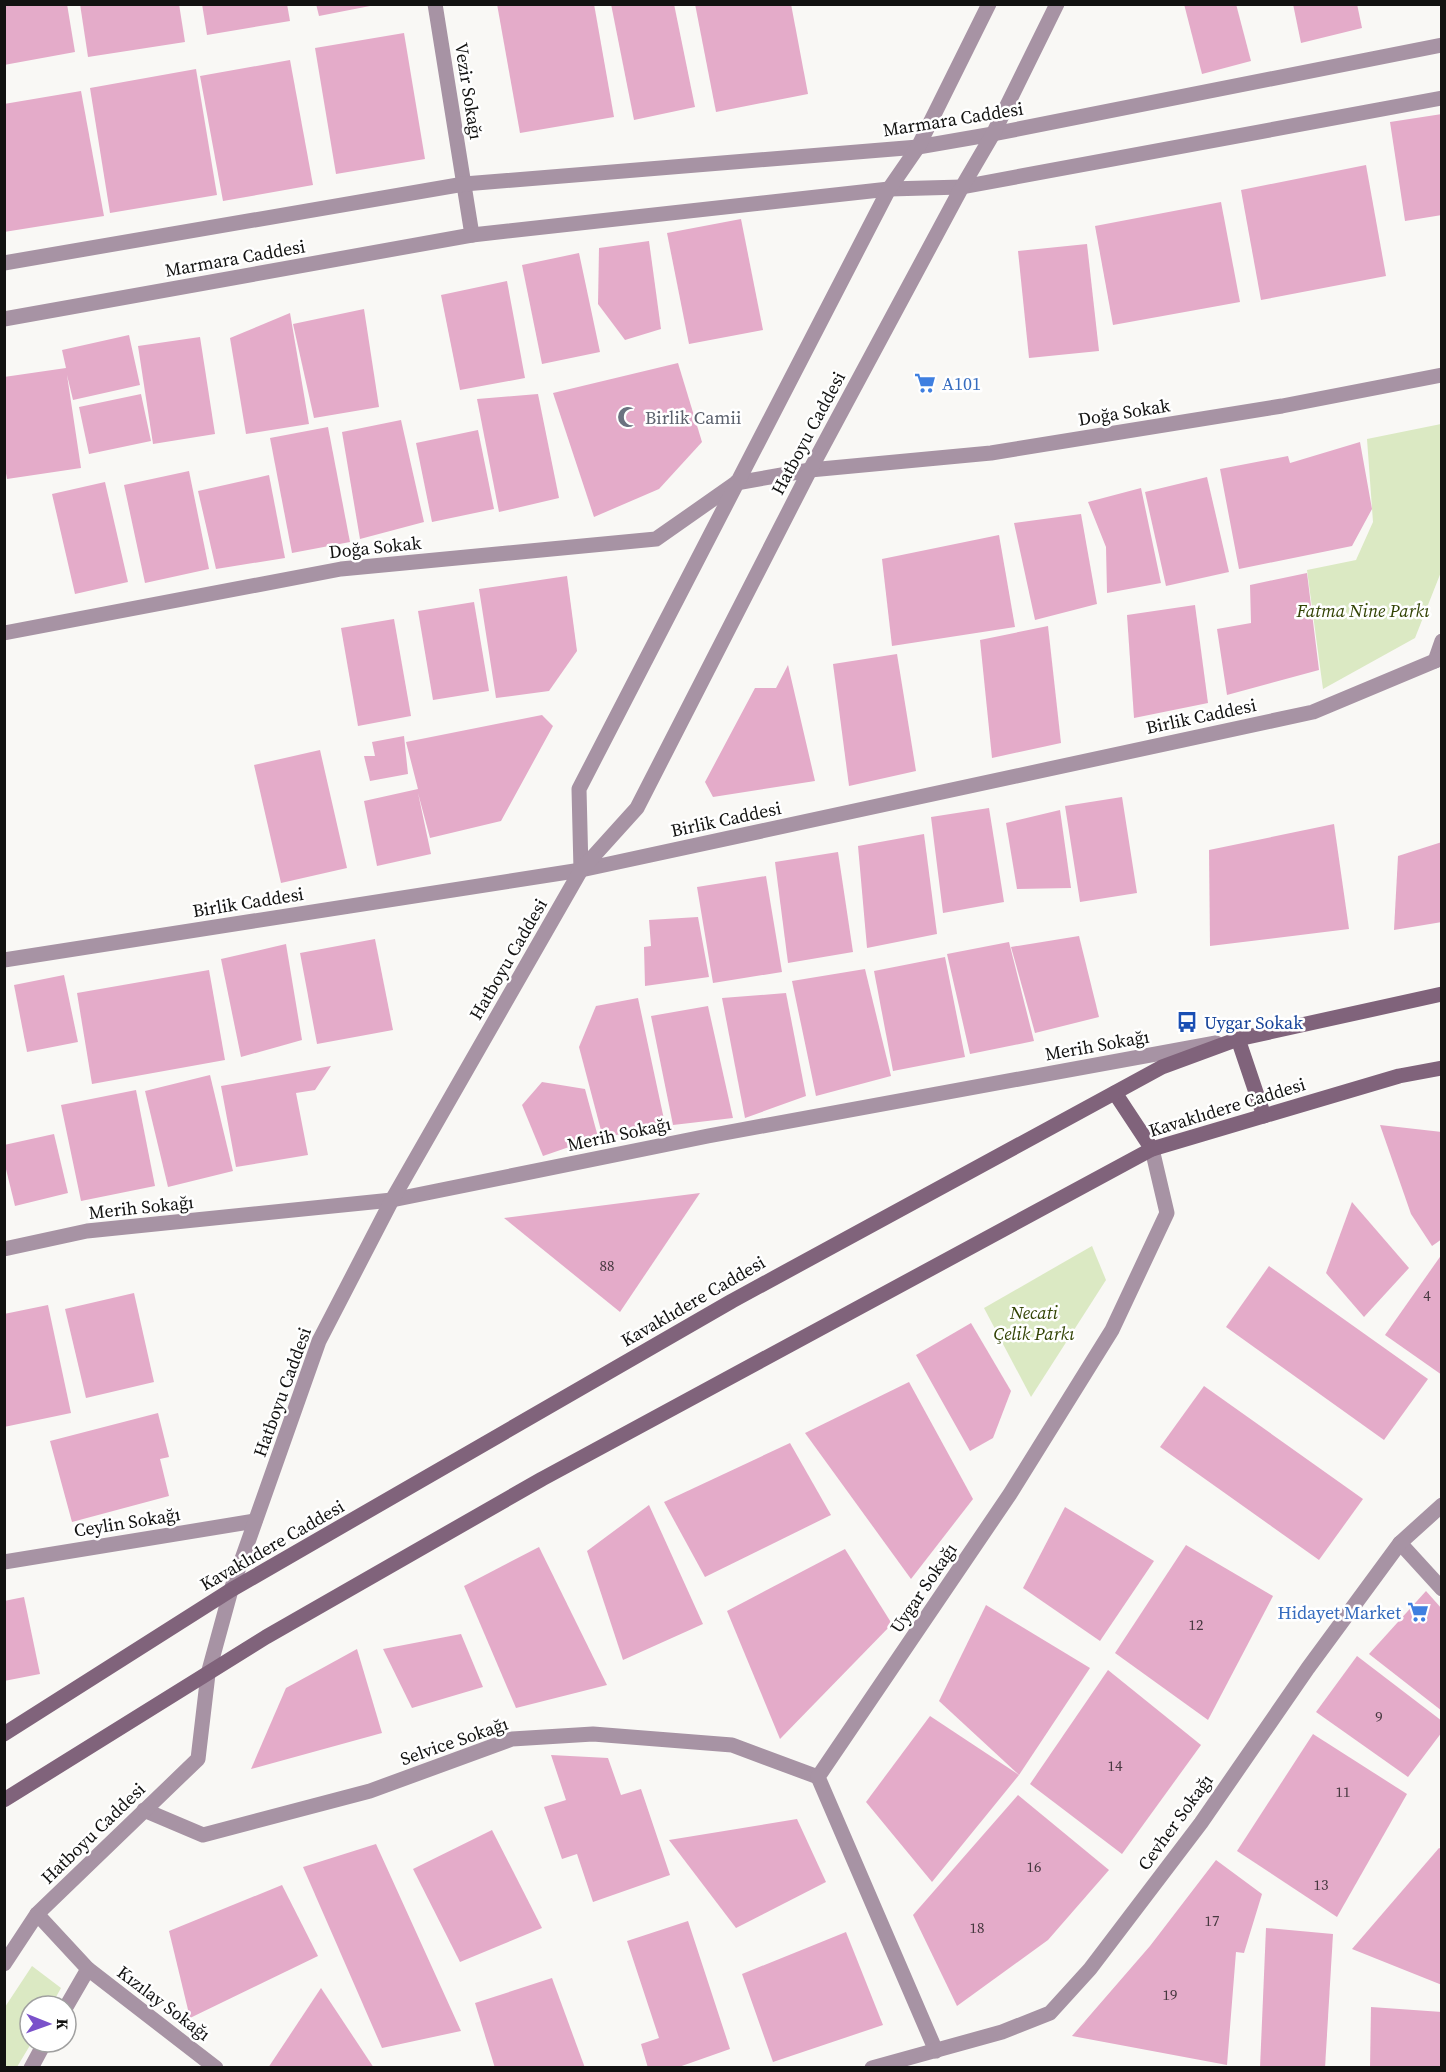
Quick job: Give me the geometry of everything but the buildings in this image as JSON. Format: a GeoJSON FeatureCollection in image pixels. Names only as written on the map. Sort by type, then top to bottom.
{"type":"FeatureCollection","features":[{"type":"Feature","properties":{"kind":"main road","name":"Kavaklıdere Caddesi"},"geometry":{"type":"LineString","coordinates":[[4,1734],[231,1590],[732,1301],[1162,1067],[1238,1039],[1442,994]]}},
{"type":"Feature","properties":{"kind":"main road"},"geometry":{"type":"LineString","coordinates":[[1238,1039],[1264,1116]]}},
{"type":"Feature","properties":{"kind":"main road","name":"Kavaklıdere Caddesi"},"geometry":{"type":"LineString","coordinates":[[4,1800],[266,1637],[543,1479],[1152,1149],[1399,1076],[1442,1068]]}},
{"type":"Feature","properties":{"kind":"main road"},"geometry":{"type":"LineString","coordinates":[[1115,1093],[1152,1149]]}},
{"type":"Feature","properties":{"kind":"street","name":"Vezir Sokağı"},"geometry":{"type":"LineString","coordinates":[[435,4],[464,184]]}},
{"type":"Feature","properties":{"kind":"street"},"geometry":{"type":"LineString","coordinates":[[581,870],[579,789],[889,189],[918,147],[989,4]]}},
{"type":"Feature","properties":{"kind":"street","name":"Hatboyu Caddesi"},"geometry":{"type":"LineString","coordinates":[[4,1964],[37,1914],[198,1759],[208,1674],[231,1590],[319,1341],[392,1200],[581,870],[637,808],[810,470],[962,187],[993,134],[1057,4]]}},
{"type":"Feature","properties":{"kind":"street","name":"Marmara Caddesi"},"geometry":{"type":"LineString","coordinates":[[4,263],[464,184],[918,147],[1442,45]]}},
{"type":"Feature","properties":{"kind":"street","name":"Marmara Caddesi"},"geometry":{"type":"LineString","coordinates":[[4,319],[472,235],[889,189],[962,187],[1442,98]]}},
{"type":"Feature","properties":{"kind":"street"},"geometry":{"type":"LineString","coordinates":[[464,184],[472,235]]}},
{"type":"Feature","properties":{"kind":"street","name":"Doğa Sokak"},"geometry":{"type":"LineString","coordinates":[[4,633],[341,569],[656,539],[736,483],[810,470],[991,453],[1282,406],[1442,375]]}},
{"type":"Feature","properties":{"kind":"street"},"geometry":{"type":"LineString","coordinates":[[1438,659],[1442,641]]}},
{"type":"Feature","properties":{"kind":"street","name":"Birlik Caddesi"},"geometry":{"type":"LineString","coordinates":[[4,960],[581,870],[1313,712],[1438,659]]}},
{"type":"Feature","properties":{"kind":"street","name":"Merih Sokağı"},"geometry":{"type":"LineString","coordinates":[[4,1249],[87,1232],[392,1200],[708,1136],[1238,1039]]}},
{"type":"Feature","properties":{"kind":"street","name":"Uygar Sokağı"},"geometry":{"type":"LineString","coordinates":[[818,1777],[1010,1494],[1112,1329],[1167,1213],[1152,1149]]}},
{"type":"Feature","properties":{"kind":"street","name":"Cevher Sokağı"},"geometry":{"type":"LineString","coordinates":[[872,2067],[1002,2032],[1050,2013],[1090,1969],[1201,1823],[1308,1668],[1400,1543],[1442,1505]]}},
{"type":"Feature","properties":{"kind":"street","name":"Ceylin Sokağı"},"geometry":{"type":"LineString","coordinates":[[4,1562],[255,1521]]}},
{"type":"Feature","properties":{"kind":"street"},"geometry":{"type":"LineString","coordinates":[[1400,1543],[1442,1589]]}},
{"type":"Feature","properties":{"kind":"street","name":"Selvice Sokağı"},"geometry":{"type":"LineString","coordinates":[[144,1810],[203,1835],[370,1791],[512,1739],[593,1734],[732,1745],[818,1777]]}},
{"type":"Feature","properties":{"kind":"street"},"geometry":{"type":"LineString","coordinates":[[818,1777],[936,2051]]}},
{"type":"Feature","properties":{"kind":"street"},"geometry":{"type":"LineString","coordinates":[[37,1914],[88,1969],[74,1994]]}},
{"type":"Feature","properties":{"kind":"street","name":"Kızılay Sokağı"},"geometry":{"type":"LineString","coordinates":[[88,1969],[216,2067]]}},
{"type":"Feature","properties":{"kind":"street"},"geometry":{"type":"LineString","coordinates":[[30,2067],[38,2054]]}},
{"type":"Feature","properties":{"kind":"green space","name":"Fatma Nine Parkı"},"geometry":{"type":"Polygon","coordinates":[[[1441,424],[1441,572],[1415,638],[1323,689],[1307,570],[1356,560],[1373,522],[1367,439],[1441,424]]]}},
{"type":"Feature","properties":{"kind":"green space","name":"Necati Çelik Parkı"},"geometry":{"type":"Polygon","coordinates":[[[1092,1246],[1106,1280],[1031,1397],[984,1308],[1092,1246]]]}},
{"type":"Feature","properties":{"kind":"green space"},"geometry":{"type":"Polygon","coordinates":[[[32,1966],[61,1988],[58,1994],[18,1994],[18,2054],[25,2054],[17,2067],[5,2067],[5,2007],[32,1966]]]}},
{"type":"Feature","properties":{"kind":"place","name":"A101"},"geometry":{"type":"Point","coordinates":[925,383]}},
{"type":"Feature","properties":{"kind":"place","name":"Birlik Camii"},"geometry":{"type":"Point","coordinates":[628,417]}},
{"type":"Feature","properties":{"kind":"place","name":"Uygar Sokak"},"geometry":{"type":"Point","coordinates":[1187,1022]}},
{"type":"Feature","properties":{"kind":"place","name":"Hidayet Market"},"geometry":{"type":"Point","coordinates":[1418,1612]}}]}
